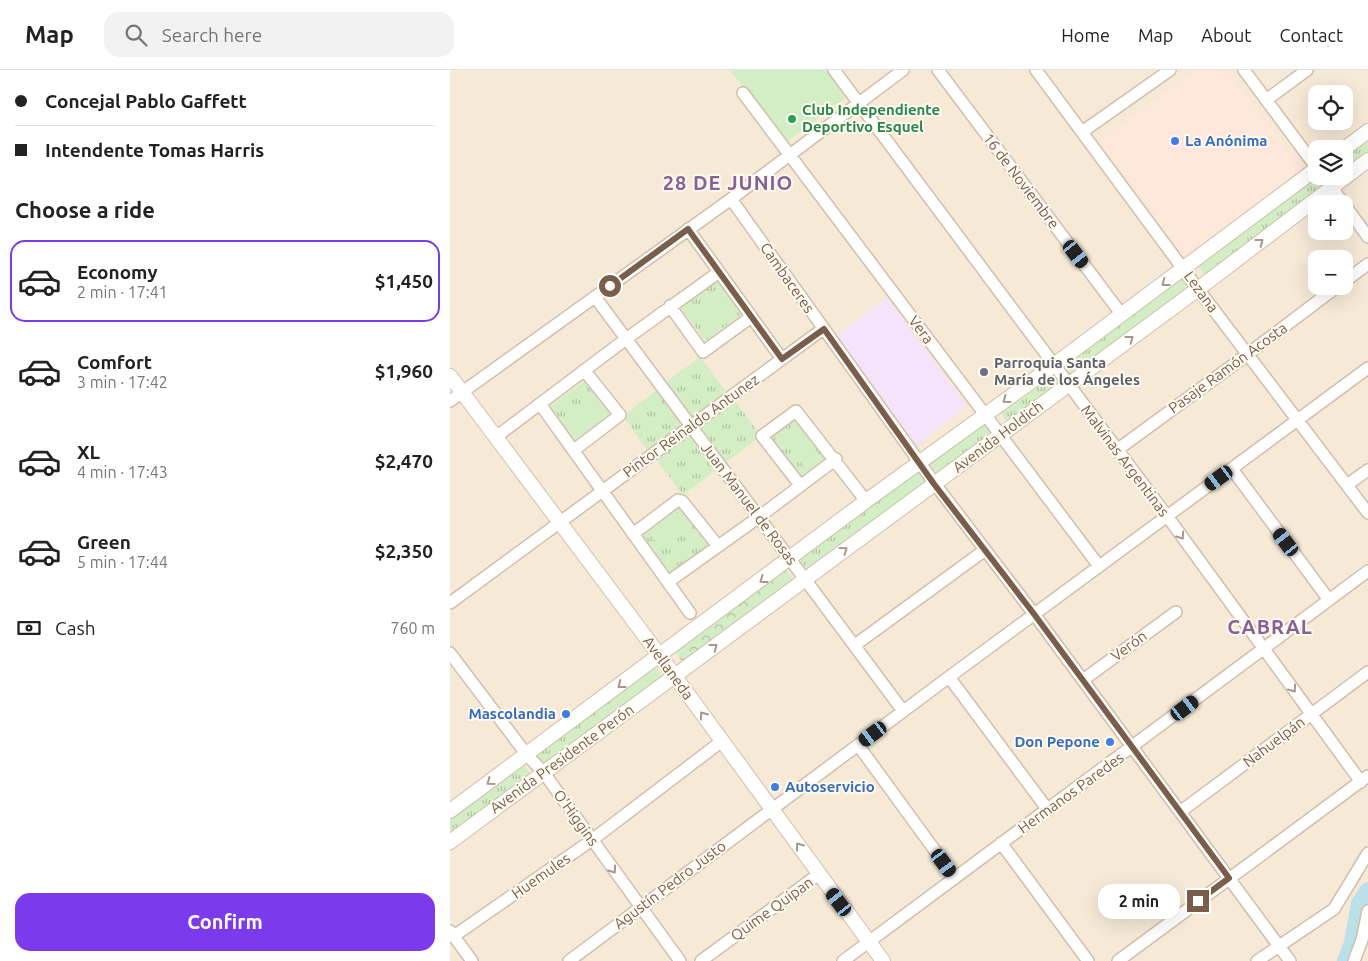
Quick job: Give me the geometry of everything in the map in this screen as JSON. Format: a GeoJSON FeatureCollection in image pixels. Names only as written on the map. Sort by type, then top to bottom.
{"type":"FeatureCollection","features":[{"type":"Feature","properties":{"kind":"street","name":"Malvinas Argentinas"},"geometry":{"type":"LineString","coordinates":[[834,70],[1312,715],[1364,779]]}},
{"type":"Feature","properties":{"kind":"street"},"geometry":{"type":"LineString","coordinates":[[450,401],[730,199],[903,70]]}},
{"type":"Feature","properties":{"kind":"street","name":"16 de Noviembre"},"geometry":{"type":"LineString","coordinates":[[938,70],[1122,315]]}},
{"type":"Feature","properties":{"kind":"street","name":"Lezana"},"geometry":{"type":"LineString","coordinates":[[1036,70],[1198,289],[1368,512]]}},
{"type":"Feature","properties":{"kind":"street"},"geometry":{"type":"LineString","coordinates":[[1082,132],[1170,70]]}},
{"type":"Feature","properties":{"kind":"street"},"geometry":{"type":"LineString","coordinates":[[1244,70],[1308,157]]}},
{"type":"Feature","properties":{"kind":"street"},"geometry":{"type":"LineString","coordinates":[[1266,100],[1307,70]]}},
{"type":"Feature","properties":{"kind":"street","name":"Vera"},"geometry":{"type":"LineString","coordinates":[[743,93],[1099,566]]}},
{"type":"Feature","properties":{"kind":"street"},"geometry":{"type":"LineString","coordinates":[[1353,142],[1368,131]]}},
{"type":"Feature","properties":{"kind":"street","name":"Avenida Holdich"},"geometry":{"type":"LineString","coordinates":[[1353,168],[1368,160]]}},
{"type":"Feature","properties":{"kind":"street","name":"Avenida Holdich"},"geometry":{"type":"LineString","coordinates":[[660,656],[866,501],[986,416],[1122,315],[1308,174]]}},
{"type":"Feature","properties":{"kind":"street","name":"Avenida Holdich"},"geometry":{"type":"LineString","coordinates":[[675,676],[1198,289],[1323,185]]}},
{"type":"Feature","properties":{"kind":"street"},"geometry":{"type":"LineString","coordinates":[[1329,185],[1337,195]]}},
{"type":"Feature","properties":{"kind":"street","name":"Cambaceres"},"geometry":{"type":"LineString","coordinates":[[730,199],[934,484],[1034,614],[1290,961]]}},
{"type":"Feature","properties":{"kind":"street"},"geometry":{"type":"LineString","coordinates":[[1353,216],[1368,237]]}},
{"type":"Feature","properties":{"kind":"street"},"geometry":{"type":"LineString","coordinates":[[688,229],[782,359]]}},
{"type":"Feature","properties":{"kind":"street"},"geometry":{"type":"LineString","coordinates":[[1353,275],[1368,264]]}},
{"type":"Feature","properties":{"kind":"street"},"geometry":{"type":"LineString","coordinates":[[496,437],[670,306],[719,272]]}},
{"type":"Feature","properties":{"kind":"street","name":"Pasaje Ramón Acosta"},"geometry":{"type":"LineString","coordinates":[[1117,450],[1326,295]]}},
{"type":"Feature","properties":{"kind":"street","name":"Juan Manuel de Rosas"},"geometry":{"type":"LineString","coordinates":[[595,297],[903,711]]}},
{"type":"Feature","properties":{"kind":"street"},"geometry":{"type":"LineString","coordinates":[[670,306],[703,352],[751,317]]}},
{"type":"Feature","properties":{"kind":"street","name":"Pintor Reinaldo Antunez"},"geometry":{"type":"LineString","coordinates":[[450,603],[824,329]]}},
{"type":"Feature","properties":{"kind":"street","name":"Agustín Pedro Justo"},"geometry":{"type":"LineString","coordinates":[[569,961],[903,711],[1368,368]]}},
{"type":"Feature","properties":{"kind":"street"},"geometry":{"type":"LineString","coordinates":[[574,450],[620,415],[584,370]]}},
{"type":"Feature","properties":{"kind":"street","name":"Avellaneda"},"geometry":{"type":"LineString","coordinates":[[450,376],[675,676],[883,961]]}},
{"type":"Feature","properties":{"kind":"street"},"geometry":{"type":"LineString","coordinates":[[540,404],[690,613]]}},
{"type":"Feature","properties":{"kind":"street"},"geometry":{"type":"LineString","coordinates":[[800,485],[762,436],[796,411],[866,501]]}},
{"type":"Feature","properties":{"kind":"street"},"geometry":{"type":"LineString","coordinates":[[668,582],[836,460]]}},
{"type":"Feature","properties":{"kind":"street"},"geometry":{"type":"LineString","coordinates":[[1232,468],[1330,600]]}},
{"type":"Feature","properties":{"kind":"street"},"geometry":{"type":"LineString","coordinates":[[1347,485],[1368,470]]}},
{"type":"Feature","properties":{"kind":"street"},"geometry":{"type":"LineString","coordinates":[[633,534],[678,500],[682,501],[718,546]]}},
{"type":"Feature","properties":{"kind":"street"},"geometry":{"type":"LineString","coordinates":[[855,645],[985,550]]}},
{"type":"Feature","properties":{"kind":"street","name":"Hermanos Paredes"},"geometry":{"type":"LineString","coordinates":[[843,961],[1368,571]]}},
{"type":"Feature","properties":{"kind":"street","name":"Verón"},"geometry":{"type":"LineString","coordinates":[[1082,680],[1176,612]]}},
{"type":"Feature","properties":{"kind":"street","name":"O'Higgins"},"geometry":{"type":"LineString","coordinates":[[450,653],[527,755],[544,773],[680,961]]}},
{"type":"Feature","properties":{"kind":"street","name":"Avenida Presidente Perón"},"geometry":{"type":"LineString","coordinates":[[450,811],[660,656]]}},
{"type":"Feature","properties":{"kind":"street","name":"Nahuelpán"},"geometry":{"type":"LineString","coordinates":[[1180,812],[1368,672]]}},
{"type":"Feature","properties":{"kind":"street","name":"Avenida Presidente Perón"},"geometry":{"type":"LineString","coordinates":[[450,842],[675,676]]}},
{"type":"Feature","properties":{"kind":"street"},"geometry":{"type":"LineString","coordinates":[[949,677],[1048,810]]}},
{"type":"Feature","properties":{"kind":"street","name":"Huemules"},"geometry":{"type":"LineString","coordinates":[[452,934],[592,840],[722,741]]}},
{"type":"Feature","properties":{"kind":"street"},"geometry":{"type":"LineString","coordinates":[[858,745],[955,878]]}},
{"type":"Feature","properties":{"kind":"street"},"geometry":{"type":"LineString","coordinates":[[1118,961],[1364,779]]}},
{"type":"Feature","properties":{"kind":"street"},"geometry":{"type":"LineString","coordinates":[[1002,844],[1088,961]]}},
{"type":"Feature","properties":{"kind":"street"},"geometry":{"type":"LineString","coordinates":[[1257,961],[1334,909],[1368,853]]}},
{"type":"Feature","properties":{"kind":"street","name":"Quime Quipan"},"geometry":{"type":"LineString","coordinates":[[701,961],[819,874]]}},
{"type":"Feature","properties":{"kind":"street"},"geometry":{"type":"LineString","coordinates":[[1354,961],[1362,940],[1368,911]]}},
{"type":"Feature","properties":{"kind":"street"},"geometry":{"type":"LineString","coordinates":[[452,934],[472,961]]}},
{"type":"Feature","properties":{"kind":"shaded area"},"geometry":{"type":"Polygon","coordinates":[[[450,70],[1368,70],[1368,961],[450,961],[450,70]]]}},
{"type":"Feature","properties":{"kind":"shaded area"},"geometry":{"type":"Polygon","coordinates":[[[1195,70],[1227,70],[1301,169],[1185,255],[1100,141],[1195,70]]]}},
{"type":"Feature","properties":{"kind":"shaded area"},"geometry":{"type":"Polygon","coordinates":[[[887,298],[967,406],[917,445],[836,336],[887,298]]]}},
{"type":"Feature","properties":{"kind":"green space","name":"Club Independiente Deportivo Esquel"},"geometry":{"type":"Polygon","coordinates":[[[730,70],[833,70],[851,94],[785,143],[730,70]]]}},
{"type":"Feature","properties":{"kind":"green space"},"geometry":{"type":"Polygon","coordinates":[[[1368,135],[1368,155],[1353,166],[1353,147],[1368,135]]]}},
{"type":"Feature","properties":{"kind":"green space"},"geometry":{"type":"Polygon","coordinates":[[[1308,183],[1308,185],[1324,185],[1325,187],[1314,195],[1308,195],[1308,200],[1206,277],[1197,264],[1308,183]]]}},
{"type":"Feature","properties":{"kind":"green space"},"geometry":{"type":"Polygon","coordinates":[[[1181,276],[1190,288],[1071,378],[1062,365],[1181,276]]]}},
{"type":"Feature","properties":{"kind":"green space"},"geometry":{"type":"Polygon","coordinates":[[[718,279],[743,313],[705,341],[680,306],[718,279]]]}},
{"type":"Feature","properties":{"kind":"green space"},"geometry":{"type":"Polygon","coordinates":[[[728,296],[740,311],[709,335],[697,320],[728,296]]]}},
{"type":"Feature","properties":{"kind":"green space"},"geometry":{"type":"Polygon","coordinates":[[[700,357],[727,393],[693,418],[666,382],[700,357]]]}},
{"type":"Feature","properties":{"kind":"green space"},"geometry":{"type":"Polygon","coordinates":[[[1053,372],[1062,385],[1009,424],[1000,412],[1053,372]]]}},
{"type":"Feature","properties":{"kind":"green space"},"geometry":{"type":"Polygon","coordinates":[[[587,379],[612,413],[574,441],[549,407],[587,379]]]}},
{"type":"Feature","properties":{"kind":"green space"},"geometry":{"type":"Polygon","coordinates":[[[657,390],[683,426],[649,452],[623,416],[657,390]]]}},
{"type":"Feature","properties":{"kind":"green space"},"geometry":{"type":"Polygon","coordinates":[[[593,398],[605,414],[574,438],[562,422],[593,398]]]}},
{"type":"Feature","properties":{"kind":"green space"},"geometry":{"type":"Polygon","coordinates":[[[734,400],[761,436],[726,462],[700,426],[734,400]]]}},
{"type":"Feature","properties":{"kind":"green space"},"geometry":{"type":"Polygon","coordinates":[[[797,416],[829,459],[802,479],[771,436],[797,416]]]}},
{"type":"Feature","properties":{"kind":"green space"},"geometry":{"type":"Polygon","coordinates":[[[983,423],[992,436],[939,475],[929,463],[983,423]]]}},
{"type":"Feature","properties":{"kind":"green space"},"geometry":{"type":"Polygon","coordinates":[[[799,426],[821,458],[806,469],[783,438],[799,426]]]}},
{"type":"Feature","properties":{"kind":"green space"},"geometry":{"type":"Polygon","coordinates":[[[690,433],[717,469],[683,495],[656,459],[690,433]]]}},
{"type":"Feature","properties":{"kind":"green space"},"geometry":{"type":"Polygon","coordinates":[[[920,470],[929,482],[809,572],[800,560],[920,470]]]}},
{"type":"Feature","properties":{"kind":"green space"},"geometry":{"type":"Polygon","coordinates":[[[681,504],[711,544],[671,574],[641,534],[681,504]]]}},
{"type":"Feature","properties":{"kind":"green space"},"geometry":{"type":"Polygon","coordinates":[[[681,510],[693,526],[662,550],[650,535],[681,510]]]}},
{"type":"Feature","properties":{"kind":"green space"},"geometry":{"type":"Polygon","coordinates":[[[786,569],[794,580],[682,662],[674,651],[786,569]]]}},
{"type":"Feature","properties":{"kind":"green space"},"geometry":{"type":"Polygon","coordinates":[[[654,665],[663,677],[543,767],[534,755],[654,665]]]}},
{"type":"Feature","properties":{"kind":"green space"},"geometry":{"type":"Polygon","coordinates":[[[523,763],[532,776],[450,837],[450,818],[523,763]]]}},
{"type":"Feature","properties":{"kind":"waterway"},"geometry":{"type":"LineString","coordinates":[[1345,961],[1352,943],[1359,903],[1368,890]]}},
{"type":"Feature","properties":{"kind":"place","name":"Club Independiente Deportivo Esquel"},"geometry":{"type":"Point","coordinates":[792,119]}},
{"type":"Feature","properties":{"kind":"place","name":"La Anónima"},"geometry":{"type":"Point","coordinates":[1175,141]}},
{"type":"Feature","properties":{"kind":"place","name":"Parroquia Santa María de los Ángeles"},"geometry":{"type":"Point","coordinates":[984,372]}},
{"type":"Feature","properties":{"kind":"place","name":"Mascolandia"},"geometry":{"type":"Point","coordinates":[566,714]}},
{"type":"Feature","properties":{"kind":"place","name":"Don Pepone"},"geometry":{"type":"Point","coordinates":[1110,742]}},
{"type":"Feature","properties":{"kind":"place","name":"Autoservicio"},"geometry":{"type":"Point","coordinates":[775,787]}},
{"type":"Feature","properties":{"kind":"district","name":"28 DE JUNIO"},"geometry":{"type":"Point","coordinates":[728,183]}},
{"type":"Feature","properties":{"kind":"district","name":"CABRAL"},"geometry":{"type":"Point","coordinates":[1270,627]}},
{"type":"Feature","properties":{"kind":"route"},"geometry":{"type":"LineString","coordinates":[[610,286],[688,229],[782,359],[824,329],[934,484],[1034,614],[1229,878],[1198,901]]}}]}
